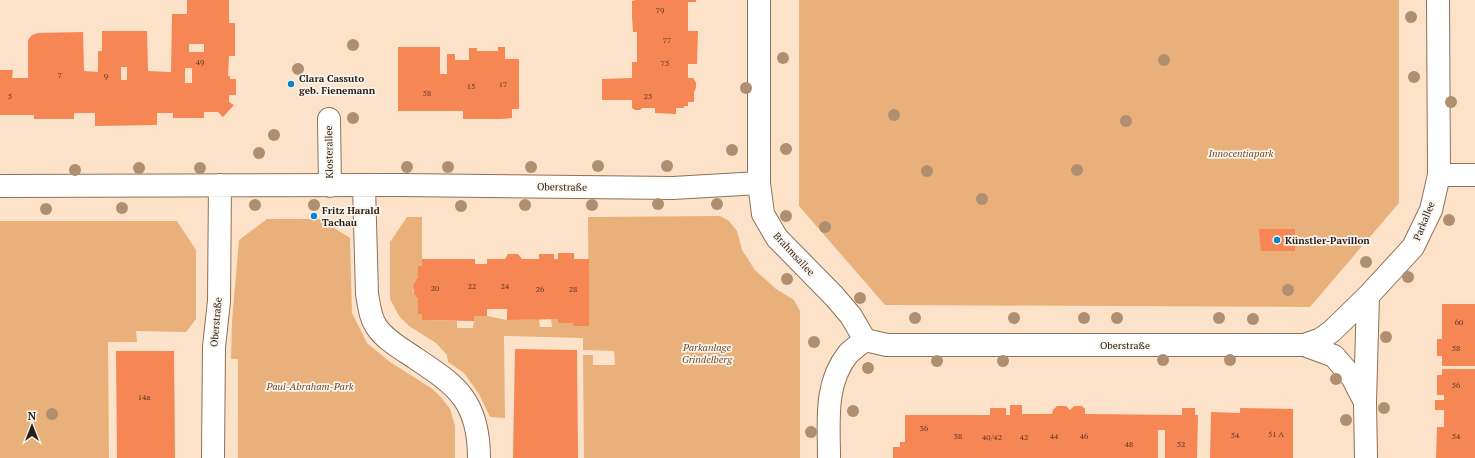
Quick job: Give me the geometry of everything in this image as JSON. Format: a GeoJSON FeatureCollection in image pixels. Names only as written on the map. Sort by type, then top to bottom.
{"type":"FeatureCollection","features":[{"type":"Feature","properties":{"kind":"street","name":"Brahmsallee"},"geometry":{"type":"LineString","coordinates":[[759,0],[759,183],[763,214],[777,238],[834,296],[851,316],[865,340]]}},
{"type":"Feature","properties":{"kind":"street","name":"Parkallee"},"geometry":{"type":"LineString","coordinates":[[1368,296],[1413,247],[1431,210],[1439,175],[1438,0]]}},
{"type":"Feature","properties":{"kind":"street","name":"Klosterallee"},"geometry":{"type":"LineString","coordinates":[[329,119],[330,186]]}},
{"type":"Feature","properties":{"kind":"street"},"geometry":{"type":"LineString","coordinates":[[1439,175],[1475,175]]}},
{"type":"Feature","properties":{"kind":"street","name":"Oberstraße"},"geometry":{"type":"LineString","coordinates":[[0,186],[220,185],[673,188],[759,183]]}},
{"type":"Feature","properties":{"kind":"street","name":"Oberstraße"},"geometry":{"type":"LineString","coordinates":[[213,458],[214,347],[219,301],[220,185]]}},
{"type":"Feature","properties":{"kind":"street"},"geometry":{"type":"LineString","coordinates":[[364,186],[367,294],[370,311],[376,326],[386,338],[447,379],[462,395],[472,412],[477,429],[479,458]]}},
{"type":"Feature","properties":{"kind":"street","name":"Oberstraße"},"geometry":{"type":"LineString","coordinates":[[865,340],[887,345],[1304,345],[1321,339],[1332,331],[1368,296]]}},
{"type":"Feature","properties":{"kind":"street"},"geometry":{"type":"LineString","coordinates":[[1366,458],[1365,402],[1368,296]]}},
{"type":"Feature","properties":{"kind":"street"},"geometry":{"type":"LineString","coordinates":[[829,458],[830,397],[835,373],[849,353],[865,340]]}},
{"type":"Feature","properties":{"kind":"street"},"geometry":{"type":"LineString","coordinates":[[1304,345],[1334,356],[1352,377],[1365,402]]}},
{"type":"Feature","properties":{"kind":"green space","name":"Innocentiapark"},"geometry":{"type":"Polygon","coordinates":[[[799,0],[1399,0],[1399,203],[1310,307],[885,305],[799,206],[799,0]]]}},
{"type":"Feature","properties":{"kind":"green space","name":"Parkanlage Grindelberg"},"geometry":{"type":"Polygon","coordinates":[[[720,216],[729,221],[737,231],[742,250],[755,270],[776,289],[794,300],[800,311],[800,458],[584,458],[583,355],[593,355],[593,365],[615,365],[614,351],[583,350],[583,338],[504,336],[505,418],[490,417],[479,394],[464,373],[448,362],[447,355],[436,343],[409,326],[399,316],[390,299],[390,242],[407,217],[422,217],[422,266],[418,266],[418,275],[413,287],[413,292],[418,299],[418,313],[422,314],[422,320],[457,321],[457,328],[473,328],[474,316],[487,316],[507,320],[539,319],[540,327],[552,327],[551,319],[558,319],[558,323],[573,323],[573,326],[589,326],[588,217],[720,216]]]}},
{"type":"Feature","properties":{"kind":"green space","name":"Paul-Abraham-Park"},"geometry":{"type":"Polygon","coordinates":[[[267,219],[320,219],[350,238],[352,313],[367,343],[390,362],[431,388],[441,397],[450,409],[455,426],[455,458],[238,458],[238,359],[231,359],[232,321],[239,240],[267,219]]]}},
{"type":"Feature","properties":{"kind":"green space"},"geometry":{"type":"Polygon","coordinates":[[[0,221],[177,221],[196,250],[196,319],[186,332],[136,331],[137,342],[108,342],[109,458],[0,458],[0,221]]]}},
{"type":"Feature","properties":{"kind":"building"},"geometry":{"type":"Polygon","coordinates":[[[187,0],[229,0],[229,23],[235,23],[235,56],[229,56],[228,76],[230,76],[230,79],[236,79],[236,95],[229,95],[229,102],[234,105],[223,117],[218,112],[204,112],[204,118],[173,118],[173,113],[157,113],[157,125],[95,126],[95,113],[74,113],[74,119],[34,119],[34,115],[0,115],[0,70],[13,70],[12,78],[28,78],[28,40],[32,35],[38,33],[83,32],[84,71],[98,72],[98,51],[102,51],[102,31],[147,31],[148,71],[171,72],[172,14],[187,14],[187,0]],[[189,44],[189,52],[204,52],[204,44],[189,44]],[[121,67],[121,80],[127,80],[127,67],[121,67]],[[185,68],[185,83],[192,83],[192,68],[185,68]]]}},
{"type":"Feature","properties":{"kind":"building"},"geometry":{"type":"Polygon","coordinates":[[[696,0],[696,2],[688,2],[688,31],[698,31],[697,64],[688,64],[688,78],[693,78],[696,83],[694,102],[688,102],[688,106],[684,106],[684,108],[676,108],[676,114],[655,113],[655,108],[642,108],[640,110],[635,110],[632,108],[632,100],[602,100],[602,79],[632,78],[632,62],[637,62],[637,32],[633,32],[632,17],[632,1],[696,0]]]}},
{"type":"Feature","properties":{"kind":"building"},"geometry":{"type":"Polygon","coordinates":[[[398,47],[440,47],[440,74],[447,74],[447,54],[455,54],[455,60],[469,60],[469,48],[477,48],[477,51],[498,51],[498,47],[505,47],[505,59],[519,59],[519,109],[512,109],[512,118],[500,119],[463,119],[463,111],[398,111],[398,47]]]}},
{"type":"Feature","properties":{"kind":"building","name":"Künstler-Pavillon"},"geometry":{"type":"Polygon","coordinates":[[[1259,229],[1295,229],[1295,251],[1261,251],[1259,229]]]}},
{"type":"Feature","properties":{"kind":"building"},"geometry":{"type":"Polygon","coordinates":[[[558,253],[574,253],[574,259],[589,259],[589,326],[573,326],[573,323],[558,323],[558,319],[507,320],[507,309],[487,309],[487,316],[474,316],[474,321],[422,320],[422,314],[418,314],[418,299],[414,294],[413,286],[418,277],[418,266],[422,266],[422,259],[475,259],[475,264],[487,264],[487,259],[505,259],[508,254],[518,254],[522,259],[539,259],[539,254],[554,254],[554,259],[558,259],[558,253]]]}},
{"type":"Feature","properties":{"kind":"building"},"geometry":{"type":"Polygon","coordinates":[[[1442,304],[1475,304],[1475,366],[1442,366],[1442,356],[1437,356],[1437,339],[1442,339],[1442,304]]]}},
{"type":"Feature","properties":{"kind":"building"},"geometry":{"type":"Polygon","coordinates":[[[515,349],[577,350],[578,458],[513,458],[515,349]]]}},
{"type":"Feature","properties":{"kind":"building"},"geometry":{"type":"Polygon","coordinates":[[[116,351],[174,351],[175,458],[117,458],[116,351]]]}},
{"type":"Feature","properties":{"kind":"building"},"geometry":{"type":"Polygon","coordinates":[[[1442,369],[1475,369],[1475,458],[1436,458],[1437,427],[1444,427],[1444,410],[1435,410],[1435,400],[1444,400],[1444,395],[1437,395],[1437,375],[1442,375],[1442,369]]]}},
{"type":"Feature","properties":{"kind":"building"},"geometry":{"type":"Polygon","coordinates":[[[1010,405],[1022,405],[1022,414],[1052,414],[1053,410],[1057,406],[1066,406],[1070,410],[1074,406],[1082,406],[1085,409],[1085,414],[1182,415],[1182,408],[1195,408],[1195,415],[1198,415],[1197,458],[1165,458],[1165,430],[1158,430],[1158,458],[893,458],[893,447],[900,447],[900,442],[905,442],[905,415],[990,415],[990,408],[1006,408],[1006,415],[1010,415],[1010,405]]]}},
{"type":"Feature","properties":{"kind":"building"},"geometry":{"type":"Polygon","coordinates":[[[1240,408],[1293,409],[1293,458],[1210,458],[1211,412],[1240,413],[1240,408]]]}},
{"type":"Feature","properties":{"kind":"place","name":"Clara Cassuto geb. Fienemann"},"geometry":{"type":"Point","coordinates":[291,84]}},
{"type":"Feature","properties":{"kind":"place","name":"Fritz Harald Tachau"},"geometry":{"type":"Point","coordinates":[314,216]}},
{"type":"Feature","properties":{"kind":"place","name":"Künstler-Pavillon"},"geometry":{"type":"Point","coordinates":[1277,240]}}]}
